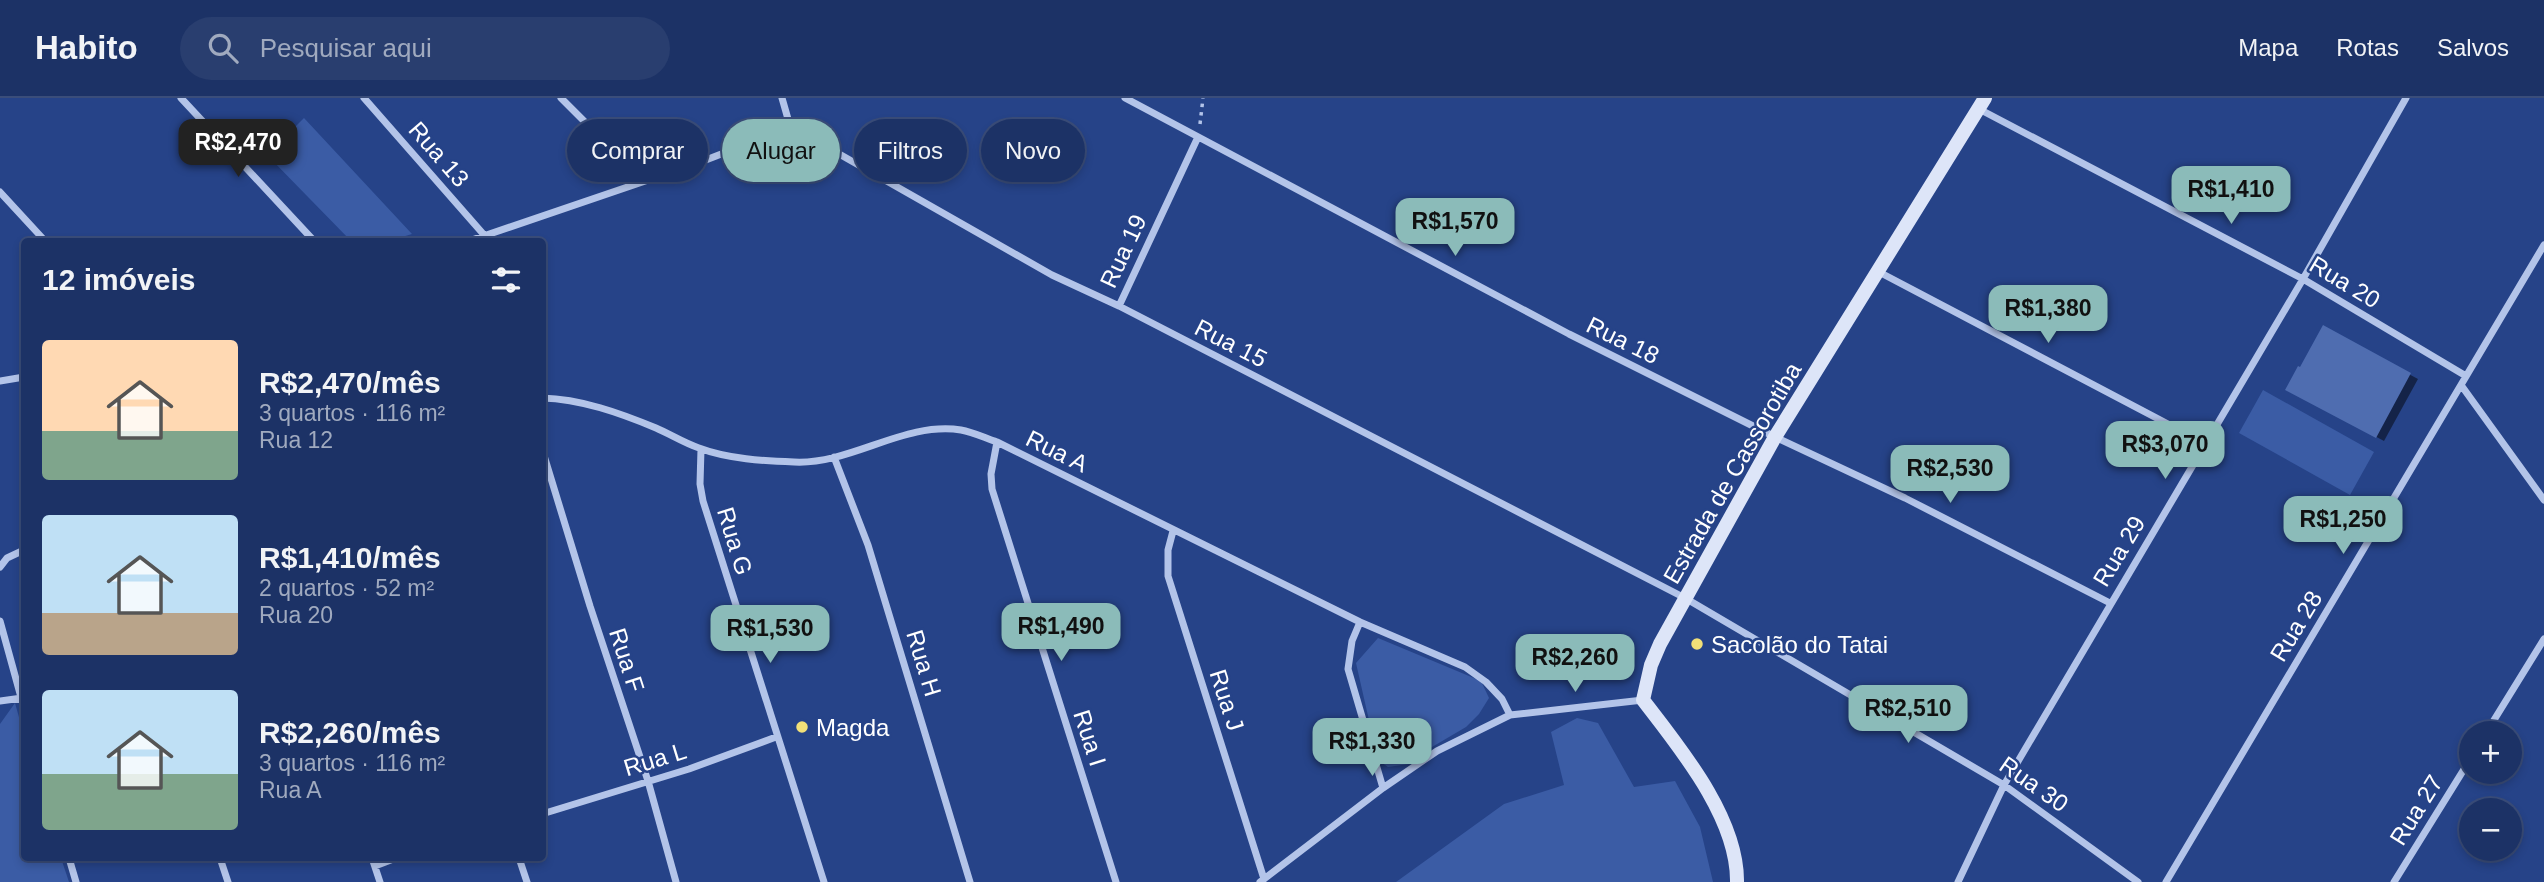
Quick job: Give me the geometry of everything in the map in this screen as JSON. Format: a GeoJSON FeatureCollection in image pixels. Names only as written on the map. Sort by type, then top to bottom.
{"type":"FeatureCollection","features":[{"type":"Feature","properties":{"kind":"main road","name":"Estrada de Cassorotiba"},"geometry":{"type":"LineString","coordinates":[[1643,699],[1651,665],[1685,598],[1775,437],[1982,104]]}},
{"type":"Feature","properties":{"kind":"main road"},"geometry":{"type":"LineString","coordinates":[[1643,699],[1700,776],[1714,800],[1727,830],[1737,882]]}},
{"type":"Feature","properties":{"kind":"street"},"geometry":{"type":"LineString","coordinates":[[181,98],[311,238]]}},
{"type":"Feature","properties":{"kind":"street","name":"Rua 13"},"geometry":{"type":"LineString","coordinates":[[364,98],[485,236]]}},
{"type":"Feature","properties":{"kind":"street"},"geometry":{"type":"LineString","coordinates":[[561,98],[582,119]]}},
{"type":"Feature","properties":{"kind":"street"},"geometry":{"type":"LineString","coordinates":[[783,98],[788,119]]}},
{"type":"Feature","properties":{"kind":"street","name":"Rua 18"},"geometry":{"type":"LineString","coordinates":[[1125,98],[1569,334],[1775,437],[1905,498],[2110,603]]}},
{"type":"Feature","properties":{"kind":"street","name":"Rua 29"},"geometry":{"type":"LineString","coordinates":[[1958,882],[2004,785],[2406,98]]}},
{"type":"Feature","properties":{"kind":"street","name":"Rua 20"},"geometry":{"type":"LineString","coordinates":[[1982,104],[2302,279],[2466,376]]}},
{"type":"Feature","properties":{"kind":"street","name":"Rua 19"},"geometry":{"type":"LineString","coordinates":[[1119,306],[1198,137]]}},
{"type":"Feature","properties":{"kind":"street","name":"Rua 15"},"geometry":{"type":"LineString","coordinates":[[840,154],[1052,275],[1119,306],[1685,598]]}},
{"type":"Feature","properties":{"kind":"street"},"geometry":{"type":"LineString","coordinates":[[479,238],[641,182]]}},
{"type":"Feature","properties":{"kind":"street"},"geometry":{"type":"LineString","coordinates":[[0,192],[42,238]]}},
{"type":"Feature","properties":{"kind":"street","name":"Rua 28"},"geometry":{"type":"LineString","coordinates":[[2166,882],[2544,245]]}},
{"type":"Feature","properties":{"kind":"street"},"geometry":{"type":"LineString","coordinates":[[1879,272],[2204,443]]}},
{"type":"Feature","properties":{"kind":"street"},"geometry":{"type":"LineString","coordinates":[[0,381],[21,378]]}},
{"type":"Feature","properties":{"kind":"street"},"geometry":{"type":"LineString","coordinates":[[2461,385],[2544,500]]}},
{"type":"Feature","properties":{"kind":"street","name":"Rua A"},"geometry":{"type":"LineString","coordinates":[[546,398],[586,404],[655,427],[701,449],[757,460],[799,463],[834,457],[912,433],[941,429],[963,430],[997,443],[1360,622],[1465,667],[1486,682],[1502,699],[1510,715]]}},
{"type":"Feature","properties":{"kind":"street","name":"Rua I"},"geometry":{"type":"LineString","coordinates":[[997,443],[991,474],[992,489],[1116,882]]}},
{"type":"Feature","properties":{"kind":"street","name":"Rua G"},"geometry":{"type":"LineString","coordinates":[[701,449],[700,484],[703,500],[824,882]]}},
{"type":"Feature","properties":{"kind":"street","name":"Rua H"},"geometry":{"type":"LineString","coordinates":[[834,457],[868,545],[970,882]]}},
{"type":"Feature","properties":{"kind":"street","name":"Rua F"},"geometry":{"type":"LineString","coordinates":[[546,462],[648,781],[676,882]]}},
{"type":"Feature","properties":{"kind":"street","name":"Rua J"},"geometry":{"type":"LineString","coordinates":[[1173,531],[1168,550],[1168,576],[1262,880]]}},
{"type":"Feature","properties":{"kind":"street"},"geometry":{"type":"LineString","coordinates":[[0,567],[7,558],[21,551]]}},
{"type":"Feature","properties":{"kind":"street","name":"Rua 30"},"geometry":{"type":"LineString","coordinates":[[1685,598],[2004,785],[2138,882]]}},
{"type":"Feature","properties":{"kind":"street"},"geometry":{"type":"LineString","coordinates":[[0,621],[21,694]]}},
{"type":"Feature","properties":{"kind":"street"},"geometry":{"type":"LineString","coordinates":[[1360,622],[1352,640],[1348,669],[1383,788]]}},
{"type":"Feature","properties":{"kind":"street"},"geometry":{"type":"LineString","coordinates":[[2493,721],[2544,639]]}},
{"type":"Feature","properties":{"kind":"street"},"geometry":{"type":"LineString","coordinates":[[0,701],[21,698]]}},
{"type":"Feature","properties":{"kind":"street"},"geometry":{"type":"LineString","coordinates":[[1262,880],[1383,788],[1437,751],[1510,715],[1643,699]]}},
{"type":"Feature","properties":{"kind":"street","name":"Rua L"},"geometry":{"type":"LineString","coordinates":[[546,813],[690,769],[776,737]]}},
{"type":"Feature","properties":{"kind":"street","name":"Rua 27"},"geometry":{"type":"LineString","coordinates":[[2394,882],[2459,777]]}},
{"type":"Feature","properties":{"kind":"street"},"geometry":{"type":"LineString","coordinates":[[70,861],[76,882]]}},
{"type":"Feature","properties":{"kind":"street"},"geometry":{"type":"LineString","coordinates":[[221,861],[228,882]]}},
{"type":"Feature","properties":{"kind":"street"},"geometry":{"type":"LineString","coordinates":[[520,861],[527,882]]}},
{"type":"Feature","properties":{"kind":"street"},"geometry":{"type":"LineString","coordinates":[[373,862],[380,882]]}},
{"type":"Feature","properties":{"kind":"path"},"geometry":{"type":"LineString","coordinates":[[1198,137],[1203,98]]}},
{"type":"Feature","properties":{"kind":"shaded area"},"geometry":{"type":"Polygon","coordinates":[[[304,118],[412,234],[399,238],[348,238],[267,155],[304,118]]]}},
{"type":"Feature","properties":{"kind":"shaded area"},"geometry":{"type":"Polygon","coordinates":[[[2263,390],[2374,452],[2350,495],[2239,433],[2263,390]]]}},
{"type":"Feature","properties":{"kind":"shaded area"},"geometry":{"type":"Polygon","coordinates":[[[1378,638],[1481,681],[1489,698],[1479,714],[1466,727],[1409,764],[1388,767],[1378,760],[1356,663],[1378,638]]]}},
{"type":"Feature","properties":{"kind":"shaded area"},"geometry":{"type":"Polygon","coordinates":[[[15,703],[21,724],[21,861],[62,861],[69,882],[0,882],[0,724],[15,703]]]}},
{"type":"Feature","properties":{"kind":"shaded area"},"geometry":{"type":"Polygon","coordinates":[[[1577,718],[1598,723],[1634,787],[1675,781],[1700,827],[1713,882],[1396,882],[1504,804],[1564,785],[1551,732],[1577,718]]]}},
{"type":"Feature","properties":{"kind":"building"},"geometry":{"type":"Polygon","coordinates":[[[2323,325],[2411,373],[2376,438],[2285,390],[2323,325]]]}},
{"type":"Feature","properties":{"kind":"place","name":"Sacolão do Tatai"},"geometry":{"type":"Point","coordinates":[1697,644]}},
{"type":"Feature","properties":{"kind":"place","name":"Magda"},"geometry":{"type":"Point","coordinates":[802,727]}}]}
